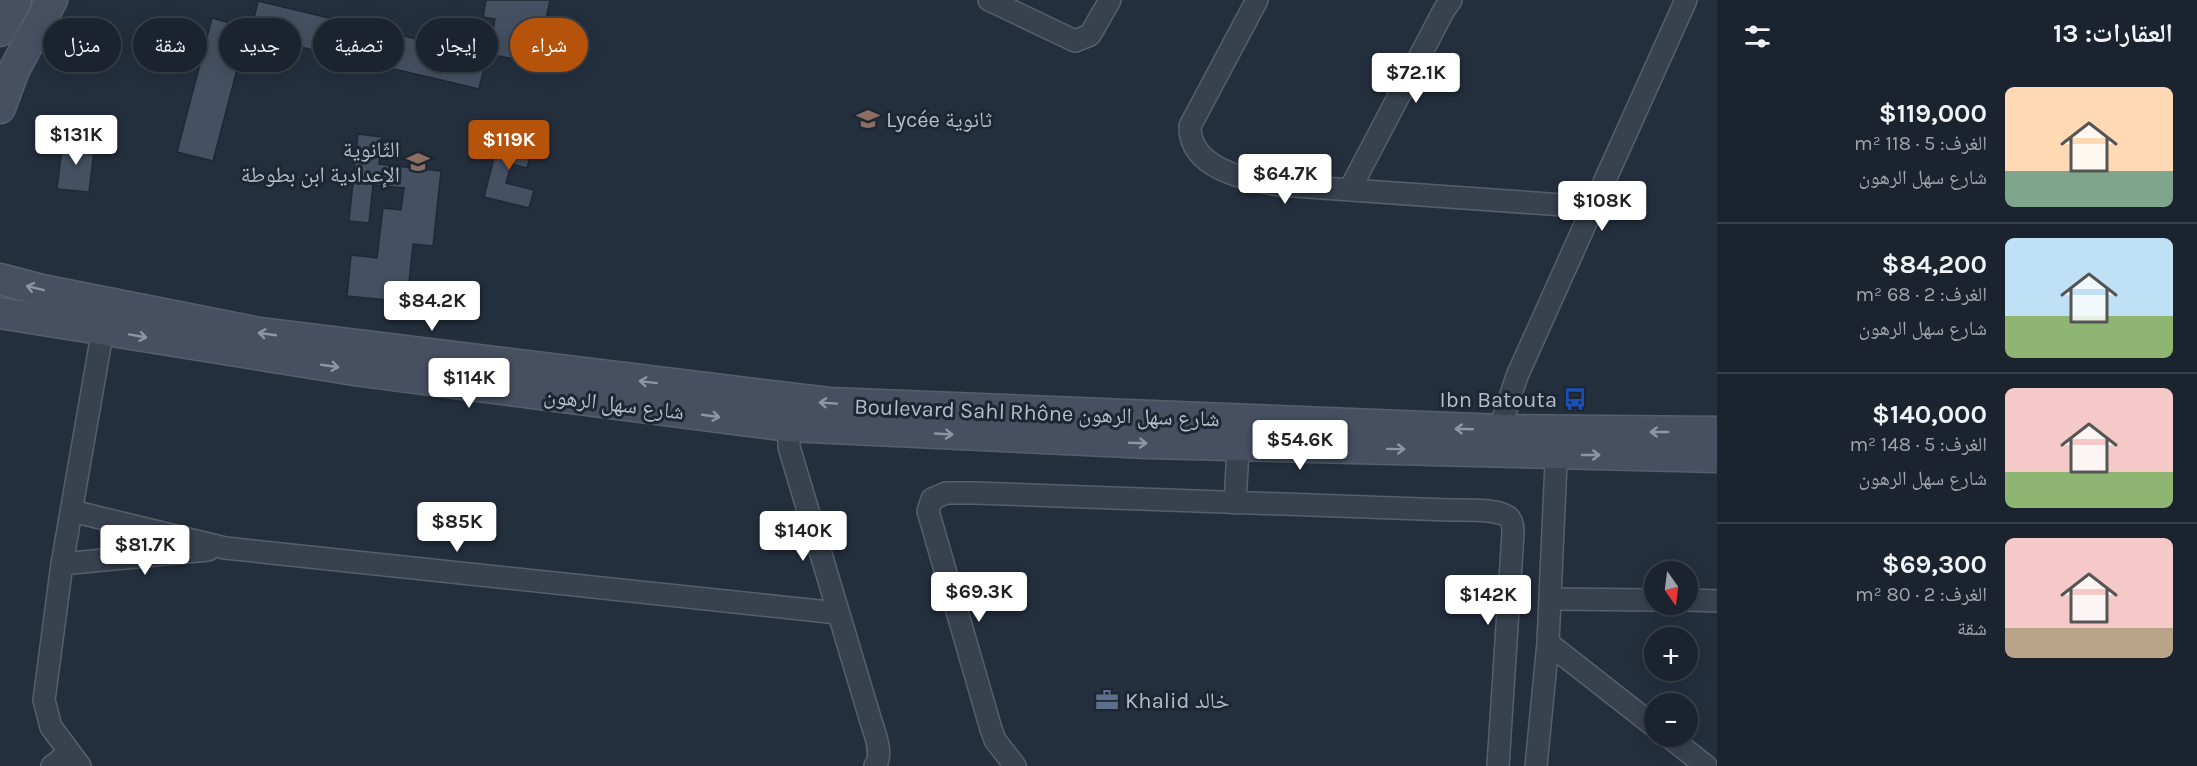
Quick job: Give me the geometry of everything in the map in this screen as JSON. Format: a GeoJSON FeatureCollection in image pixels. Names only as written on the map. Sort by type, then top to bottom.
{"type":"FeatureCollection","features":[{"type":"Feature","properties":{"kind":"street"},"geometry":{"type":"LineString","coordinates":[[0,31],[16,0]]}},
{"type":"Feature","properties":{"kind":"street"},"geometry":{"type":"LineString","coordinates":[[0,108],[19,60],[52,0]]}},
{"type":"Feature","properties":{"kind":"street"},"geometry":{"type":"LineString","coordinates":[[989,0],[1011,5],[1075,41],[1090,35],[1110,0]]}},
{"type":"Feature","properties":{"kind":"street"},"geometry":{"type":"LineString","coordinates":[[1257,0],[1190,126],[1194,148],[1202,157],[1227,172],[1256,181],[1592,207]]}},
{"type":"Feature","properties":{"kind":"street"},"geometry":{"type":"LineString","coordinates":[[1350,189],[1451,0]]}},
{"type":"Feature","properties":{"kind":"street"},"geometry":{"type":"LineString","coordinates":[[1496,441],[1517,376],[1686,0]]}},
{"type":"Feature","properties":{"kind":"street","name":"شارع سهل الرهون"},"geometry":{"type":"LineString","coordinates":[[0,279],[70,295],[105,317]]}},
{"type":"Feature","properties":{"kind":"street","name":"شارع سهل الرهون"},"geometry":{"type":"LineString","coordinates":[[0,313],[59,323],[105,317],[280,336],[789,412],[885,430]]}},
{"type":"Feature","properties":{"kind":"street"},"geometry":{"type":"LineString","coordinates":[[52,766],[75,760],[51,727],[44,700],[62,564],[105,317]]}},
{"type":"Feature","properties":{"kind":"street"},"geometry":{"type":"LineString","coordinates":[[789,412],[789,447],[878,749],[878,761],[875,766]]}},
{"type":"Feature","properties":{"kind":"street","name":"Boulevard Sahl Rhône شارع سهل الرهون"},"geometry":{"type":"LineString","coordinates":[[789,412],[1238,433],[1557,443],[1717,457]]}},
{"type":"Feature","properties":{"kind":"street","name":"Boulevard Sahl Rhône شارع سهل الرهون"},"geometry":{"type":"LineString","coordinates":[[885,430],[1238,433]]}},
{"type":"Feature","properties":{"kind":"street","name":"Boulevard Sahl Rhône شارع سهل الرهون"},"geometry":{"type":"LineString","coordinates":[[1557,443],[1717,432]]}},
{"type":"Feature","properties":{"kind":"street"},"geometry":{"type":"LineString","coordinates":[[1235,503],[1238,433]]}},
{"type":"Feature","properties":{"kind":"street"},"geometry":{"type":"LineString","coordinates":[[1536,766],[1548,644],[1557,443]]}},
{"type":"Feature","properties":{"kind":"street"},"geometry":{"type":"LineString","coordinates":[[1015,766],[994,740],[928,512],[932,499],[946,494],[975,493],[1492,512],[1510,519],[1513,533],[1498,766]]}},
{"type":"Feature","properties":{"kind":"street"},"geometry":{"type":"LineString","coordinates":[[72,512],[225,548],[838,613]]}},
{"type":"Feature","properties":{"kind":"street"},"geometry":{"type":"LineString","coordinates":[[62,564],[225,548]]}},
{"type":"Feature","properties":{"kind":"street"},"geometry":{"type":"LineString","coordinates":[[1550,599],[1644,600]]}},
{"type":"Feature","properties":{"kind":"street"},"geometry":{"type":"LineString","coordinates":[[1548,644],[1644,718]]}},
{"type":"Feature","properties":{"kind":"street"},"geometry":{"type":"LineString","coordinates":[[1682,747],[1706,766]]}},
{"type":"Feature","properties":{"kind":"building"},"geometry":{"type":"Polygon","coordinates":[[[486,0],[550,0],[546,18],[510,18],[510,58],[498,56],[498,18],[483,17],[486,0]]]}},
{"type":"Feature","properties":{"kind":"building"},"geometry":{"type":"Polygon","coordinates":[[[258,1],[329,18],[313,18],[313,50],[301,47],[301,18],[254,18],[258,1]]]}},
{"type":"Feature","properties":{"kind":"building"},"geometry":{"type":"Polygon","coordinates":[[[212,18],[219,20],[219,72],[236,72],[213,161],[177,152],[198,72],[207,72],[207,37],[212,18]]]}},
{"type":"Feature","properties":{"kind":"building"},"geometry":{"type":"Polygon","coordinates":[[[404,36],[416,39],[416,72],[483,72],[479,89],[404,71],[404,36]]]}},
{"type":"Feature","properties":{"kind":"building"},"geometry":{"type":"Polygon","coordinates":[[[358,134],[382,137],[379,164],[441,171],[433,246],[413,244],[407,302],[347,296],[351,255],[377,258],[383,208],[401,210],[404,188],[373,185],[369,223],[349,221],[358,134]]]}},
{"type":"Feature","properties":{"kind":"building"},"geometry":{"type":"Polygon","coordinates":[[[500,134],[534,142],[527,168],[511,164],[506,183],[534,190],[529,208],[484,197],[500,134]]]}},
{"type":"Feature","properties":{"kind":"building"},"geometry":{"type":"Polygon","coordinates":[[[63,139],[95,142],[89,192],[57,189],[63,139]]]}},
{"type":"Feature","properties":{"kind":"place","name":"Lycée ثانوية"},"geometry":{"type":"Point","coordinates":[868,119]}},
{"type":"Feature","properties":{"kind":"place","name":"الثّانوية الإعدادية ابن بطوطة"},"geometry":{"type":"Point","coordinates":[418,162]}},
{"type":"Feature","properties":{"kind":"place","name":"Ibn Batouta"},"geometry":{"type":"Point","coordinates":[1575,399]}},
{"type":"Feature","properties":{"kind":"place","name":"Khalid خالد"},"geometry":{"type":"Point","coordinates":[1107,700]}}]}
